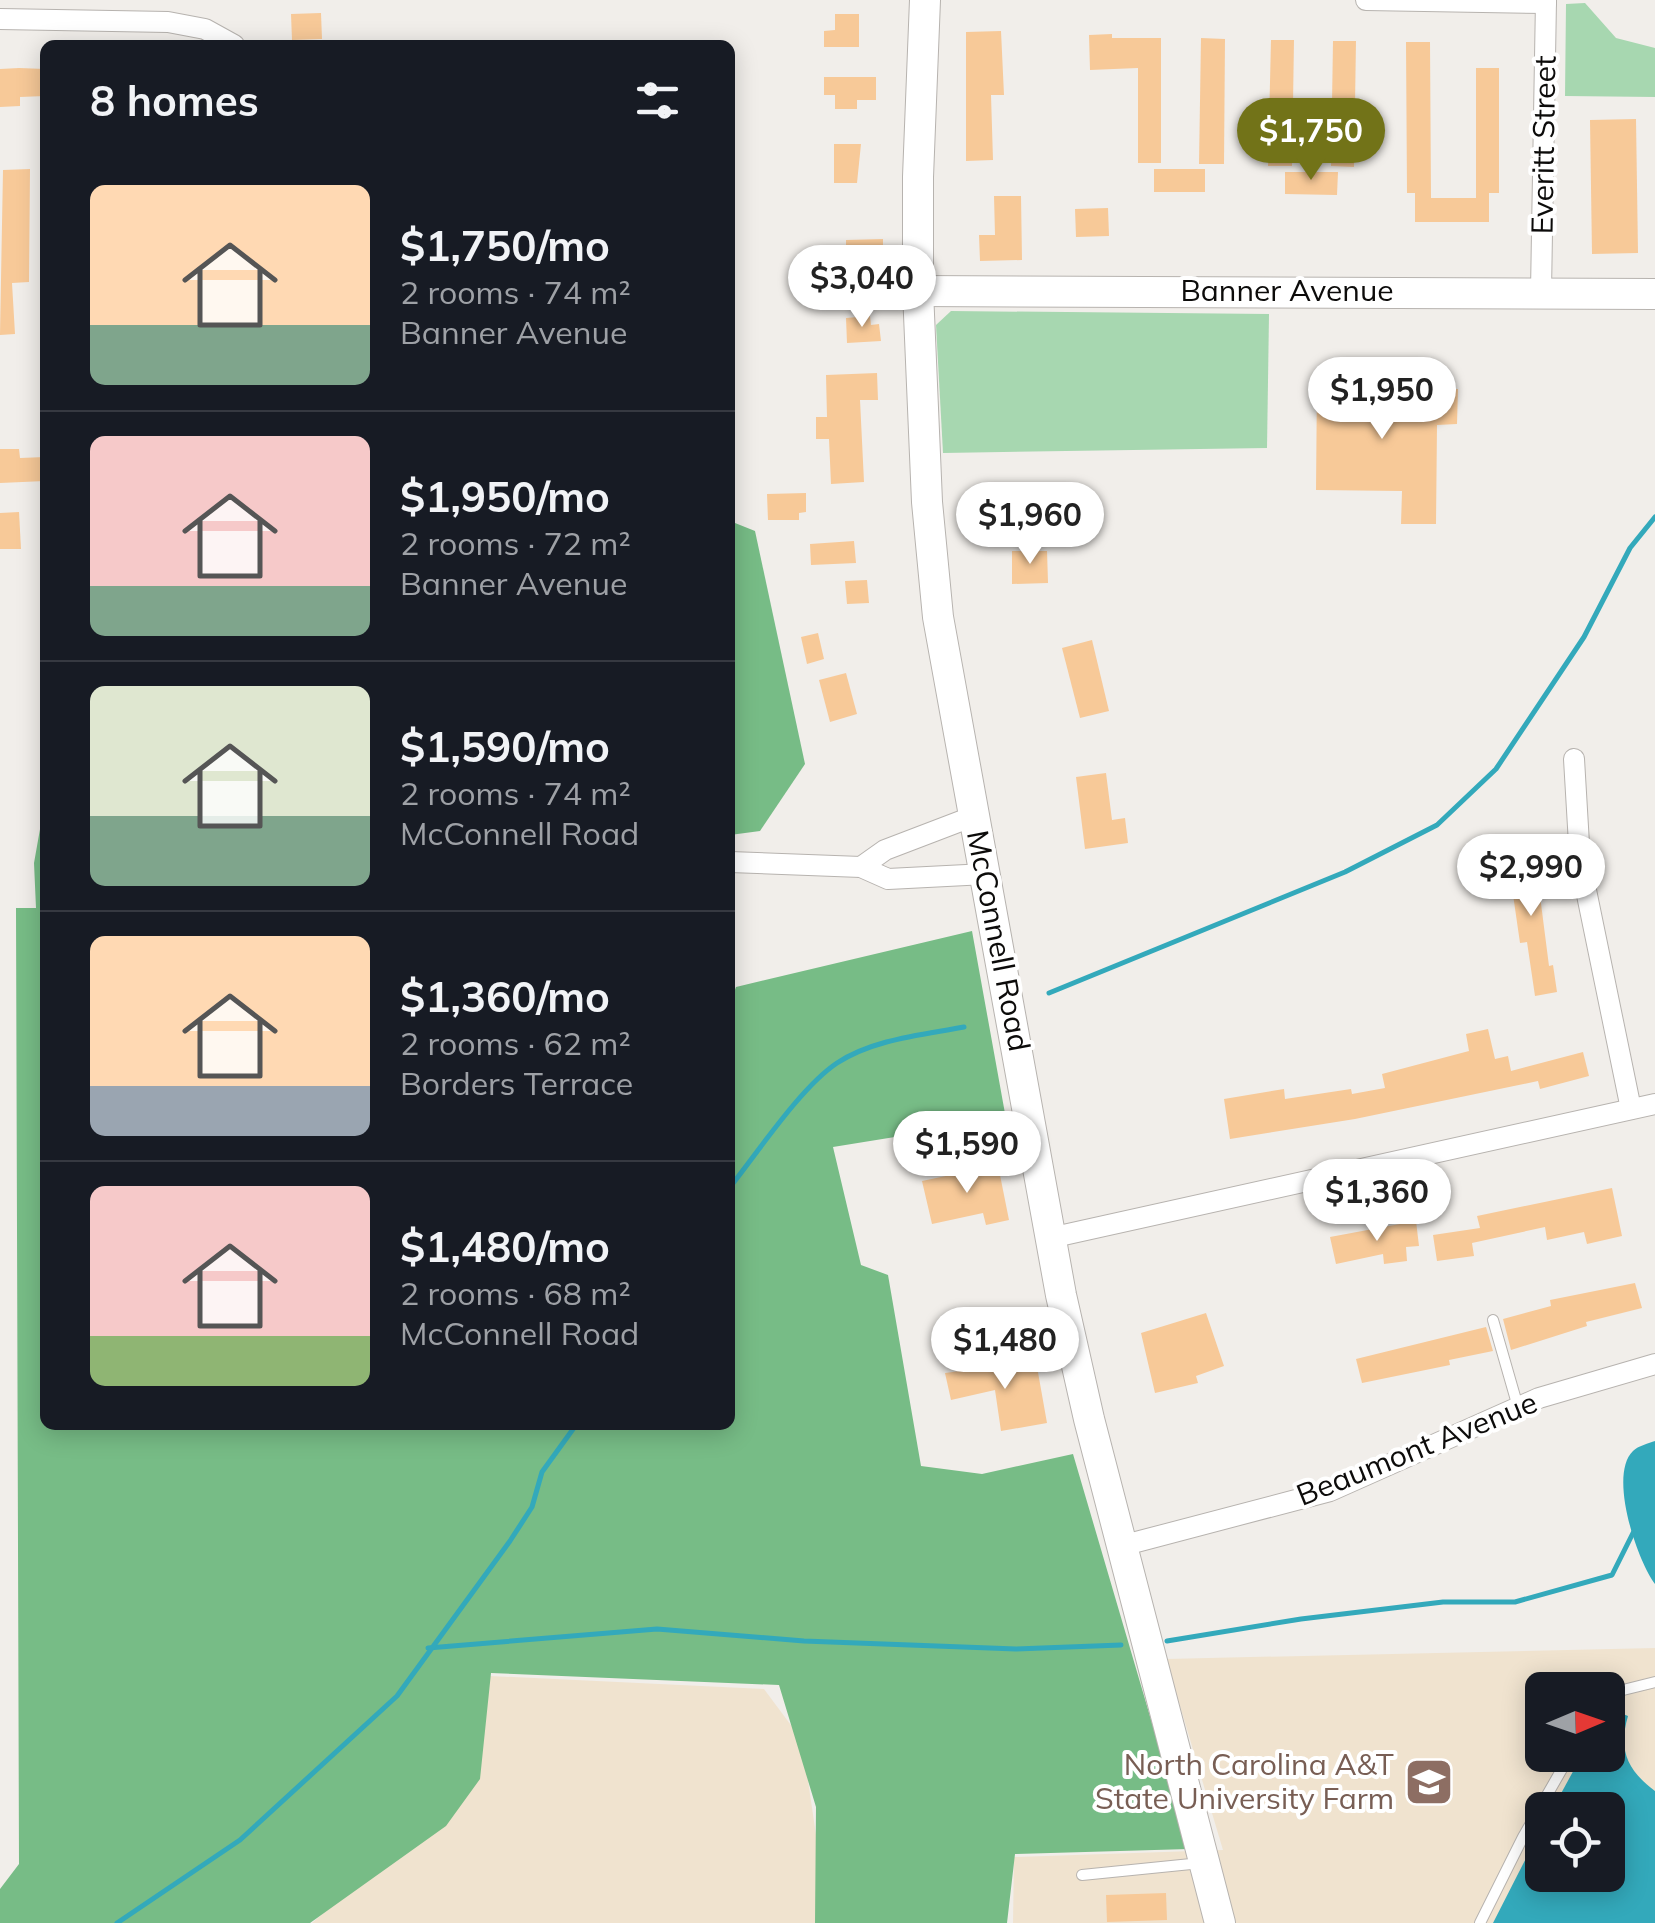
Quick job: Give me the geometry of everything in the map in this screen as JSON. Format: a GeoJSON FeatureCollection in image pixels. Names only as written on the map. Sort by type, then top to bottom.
{"type":"FeatureCollection","features":[{"type":"Feature","properties":{"kind":"street","name":"McConnell Road"},"geometry":{"type":"LineString","coordinates":[[926,0],[918,292],[929,543],[950,692],[1050,1238],[1088,1419],[1220,1923]]}},
{"type":"Feature","properties":{"kind":"street"},"geometry":{"type":"LineString","coordinates":[[1366,0],[1546,2]]}},
{"type":"Feature","properties":{"kind":"street","name":"Everitt Street"},"geometry":{"type":"LineString","coordinates":[[1541,291],[1546,2]]}},
{"type":"Feature","properties":{"kind":"street"},"geometry":{"type":"LineString","coordinates":[[0,19],[168,22],[204,28],[225,40]]}},
{"type":"Feature","properties":{"kind":"street","name":"Banner Avenue"},"geometry":{"type":"LineString","coordinates":[[918,292],[1655,294]]}},
{"type":"Feature","properties":{"kind":"street"},"geometry":{"type":"LineString","coordinates":[[1574,759],[1580,861],[1631,1109]]}},
{"type":"Feature","properties":{"kind":"street"},"geometry":{"type":"LineString","coordinates":[[861,867],[885,850],[974,816]]}},
{"type":"Feature","properties":{"kind":"street"},"geometry":{"type":"LineString","coordinates":[[735,862],[861,867],[888,879],[986,874]]}},
{"type":"Feature","properties":{"kind":"street"},"geometry":{"type":"LineString","coordinates":[[1050,1238],[1655,1104]]}},
{"type":"Feature","properties":{"kind":"street","name":"Beaumont Avenue"},"geometry":{"type":"LineString","coordinates":[[1121,1546],[1330,1491],[1518,1407],[1655,1364]]}},
{"type":"Feature","properties":{"kind":"lane"},"geometry":{"type":"LineString","coordinates":[[938,1170],[1034,1146]]}},
{"type":"Feature","properties":{"kind":"lane"},"geometry":{"type":"LineString","coordinates":[[1494,1320],[1518,1407]]}},
{"type":"Feature","properties":{"kind":"lane"},"geometry":{"type":"LineString","coordinates":[[1625,1690],[1655,1682]]}},
{"type":"Feature","properties":{"kind":"lane"},"geometry":{"type":"LineString","coordinates":[[1480,1923],[1522,1836],[1560,1772]]}},
{"type":"Feature","properties":{"kind":"lane"},"geometry":{"type":"LineString","coordinates":[[1082,1875],[1207,1862]]}},
{"type":"Feature","properties":{"kind":"shaded area","name":"North Carolina A&T State University Farm"},"geometry":{"type":"Polygon","coordinates":[[[1655,1648],[1655,1923],[1013,1923],[1014,1857],[1223,1850],[1166,1659],[1655,1648]]]}},
{"type":"Feature","properties":{"kind":"shaded area"},"geometry":{"type":"Polygon","coordinates":[[[448,1674],[764,1689],[802,1740],[829,1923],[312,1923],[407,1840],[448,1674]]]}},
{"type":"Feature","properties":{"kind":"green space"},"geometry":{"type":"Polygon","coordinates":[[[1585,3],[1616,38],[1655,48],[1655,97],[1565,96],[1566,4],[1585,3]]]}},
{"type":"Feature","properties":{"kind":"green space"},"geometry":{"type":"Polygon","coordinates":[[[951,311],[1269,314],[1267,448],[943,453],[936,325],[951,311]]]}},
{"type":"Feature","properties":{"kind":"green space"},"geometry":{"type":"Polygon","coordinates":[[[735,523],[755,531],[805,764],[760,831],[735,834],[735,523]]]}},
{"type":"Feature","properties":{"kind":"green space"},"geometry":{"type":"Polygon","coordinates":[[[40,829],[40,1430],[735,1430],[736,987],[972,931],[1006,1119],[833,1147],[861,1265],[888,1275],[921,1466],[982,1474],[1073,1454],[1189,1849],[1015,1854],[1007,1923],[815,1923],[816,1807],[779,1685],[491,1673],[480,1779],[446,1826],[310,1923],[0,1923],[0,1889],[19,1864],[16,908],[36,908],[34,863],[40,829]]]}},
{"type":"Feature","properties":{"kind":"water"},"geometry":{"type":"Polygon","coordinates":[[[1655,1441],[1655,1584],[1634,1538],[1623,1479],[1633,1451],[1655,1441]]]}},
{"type":"Feature","properties":{"kind":"water"},"geometry":{"type":"Polygon","coordinates":[[[1625,1749],[1632,1767],[1655,1791],[1655,1923],[1493,1923],[1525,1860],[1525,1892],[1625,1892],[1625,1792],[1562,1792],[1573,1772],[1625,1772],[1625,1749]]]}},
{"type":"Feature","properties":{"kind":"building"},"geometry":{"type":"Polygon","coordinates":[[[321,13],[322,39],[292,40],[291,14],[321,13]]]}},
{"type":"Feature","properties":{"kind":"building"},"geometry":{"type":"Polygon","coordinates":[[[835,14],[859,14],[859,47],[824,47],[824,31],[835,30],[835,14]]]}},
{"type":"Feature","properties":{"kind":"building"},"geometry":{"type":"Polygon","coordinates":[[[1001,31],[1004,95],[991,95],[993,160],[966,161],[966,32],[1001,31]]]}},
{"type":"Feature","properties":{"kind":"building"},"geometry":{"type":"Polygon","coordinates":[[[1112,34],[1112,38],[1161,38],[1161,163],[1138,163],[1138,68],[1090,70],[1089,35],[1112,34]]]}},
{"type":"Feature","properties":{"kind":"building"},"geometry":{"type":"Polygon","coordinates":[[[1201,38],[1225,39],[1224,164],[1199,164],[1201,38]]]}},
{"type":"Feature","properties":{"kind":"building"},"geometry":{"type":"Polygon","coordinates":[[[1271,40],[1294,40],[1292,166],[1268,166],[1271,40]]]}},
{"type":"Feature","properties":{"kind":"building"},"geometry":{"type":"Polygon","coordinates":[[[1333,41],[1356,41],[1354,167],[1331,166],[1333,41]]]}},
{"type":"Feature","properties":{"kind":"building"},"geometry":{"type":"Polygon","coordinates":[[[1406,42],[1430,42],[1431,198],[1476,198],[1476,68],[1499,68],[1499,193],[1489,193],[1489,222],[1415,222],[1415,193],[1407,193],[1406,42]]]}},
{"type":"Feature","properties":{"kind":"building"},"geometry":{"type":"Polygon","coordinates":[[[0,69],[40,69],[40,96],[20,97],[20,106],[0,107],[0,69]]]}},
{"type":"Feature","properties":{"kind":"building"},"geometry":{"type":"Polygon","coordinates":[[[824,77],[876,77],[876,100],[857,100],[857,109],[835,109],[835,95],[824,95],[824,77]]]}},
{"type":"Feature","properties":{"kind":"building"},"geometry":{"type":"Polygon","coordinates":[[[1636,119],[1638,253],[1592,254],[1590,120],[1636,119]]]}},
{"type":"Feature","properties":{"kind":"building"},"geometry":{"type":"Polygon","coordinates":[[[834,144],[861,144],[857,183],[834,183],[834,144]]]}},
{"type":"Feature","properties":{"kind":"building"},"geometry":{"type":"Polygon","coordinates":[[[30,169],[29,282],[12,283],[15,334],[0,335],[3,170],[30,169]]]}},
{"type":"Feature","properties":{"kind":"building"},"geometry":{"type":"Polygon","coordinates":[[[1154,169],[1205,169],[1205,192],[1154,192],[1154,169]]]}},
{"type":"Feature","properties":{"kind":"building"},"geometry":{"type":"Polygon","coordinates":[[[1285,172],[1338,172],[1337,195],[1285,194],[1285,172]]]}},
{"type":"Feature","properties":{"kind":"building"},"geometry":{"type":"Polygon","coordinates":[[[994,196],[1021,196],[1022,260],[980,261],[979,235],[995,235],[994,196]]]}},
{"type":"Feature","properties":{"kind":"building"},"geometry":{"type":"Polygon","coordinates":[[[1108,208],[1109,236],[1076,237],[1075,209],[1108,208]]]}},
{"type":"Feature","properties":{"kind":"building"},"geometry":{"type":"Polygon","coordinates":[[[883,239],[883,264],[846,264],[846,240],[883,239]]]}},
{"type":"Feature","properties":{"kind":"building"},"geometry":{"type":"Polygon","coordinates":[[[870,316],[871,325],[879,324],[881,341],[847,343],[846,318],[870,316]]]}},
{"type":"Feature","properties":{"kind":"building"},"geometry":{"type":"Polygon","coordinates":[[[877,373],[878,400],[860,400],[864,482],[831,484],[829,439],[816,439],[816,417],[827,417],[826,375],[877,373]]]}},
{"type":"Feature","properties":{"kind":"building"},"geometry":{"type":"Polygon","coordinates":[[[1317,380],[1389,381],[1389,387],[1401,387],[1401,401],[1429,401],[1429,389],[1458,389],[1457,424],[1437,425],[1436,524],[1401,524],[1402,491],[1316,490],[1317,380]]]}},
{"type":"Feature","properties":{"kind":"building"},"geometry":{"type":"Polygon","coordinates":[[[0,449],[19,449],[20,458],[40,457],[40,481],[0,483],[0,449]]]}},
{"type":"Feature","properties":{"kind":"building"},"geometry":{"type":"Polygon","coordinates":[[[806,493],[806,512],[799,513],[799,520],[768,520],[767,494],[806,493]]]}},
{"type":"Feature","properties":{"kind":"building"},"geometry":{"type":"Polygon","coordinates":[[[19,512],[21,549],[0,549],[0,513],[19,512]]]}},
{"type":"Feature","properties":{"kind":"building"},"geometry":{"type":"Polygon","coordinates":[[[854,541],[856,563],[811,565],[810,544],[854,541]]]}},
{"type":"Feature","properties":{"kind":"building"},"geometry":{"type":"Polygon","coordinates":[[[1012,551],[1047,551],[1048,583],[1012,584],[1012,551]]]}},
{"type":"Feature","properties":{"kind":"building"},"geometry":{"type":"Polygon","coordinates":[[[867,580],[869,603],[847,604],[845,581],[867,580]]]}},
{"type":"Feature","properties":{"kind":"building"},"geometry":{"type":"Polygon","coordinates":[[[818,633],[824,659],[807,664],[801,637],[818,633]]]}},
{"type":"Feature","properties":{"kind":"building"},"geometry":{"type":"Polygon","coordinates":[[[1092,640],[1109,711],[1080,718],[1062,648],[1092,640]]]}},
{"type":"Feature","properties":{"kind":"building"},"geometry":{"type":"Polygon","coordinates":[[[846,673],[857,714],[830,722],[819,680],[846,673]]]}},
{"type":"Feature","properties":{"kind":"building"},"geometry":{"type":"Polygon","coordinates":[[[1106,773],[1112,820],[1125,818],[1128,843],[1085,849],[1076,777],[1106,773]]]}},
{"type":"Feature","properties":{"kind":"building"},"geometry":{"type":"Polygon","coordinates":[[[1534,849],[1549,966],[1553,965],[1557,992],[1535,996],[1527,942],[1520,943],[1507,853],[1534,849]]]}},
{"type":"Feature","properties":{"kind":"building"},"geometry":{"type":"Polygon","coordinates":[[[1488,1029],[1495,1059],[1508,1056],[1511,1071],[1583,1052],[1589,1076],[1540,1089],[1538,1081],[1355,1119],[1230,1139],[1224,1099],[1284,1089],[1285,1099],[1385,1088],[1382,1074],[1469,1051],[1466,1034],[1488,1029]]]}},
{"type":"Feature","properties":{"kind":"building"},"geometry":{"type":"Polygon","coordinates":[[[998,1165],[1009,1220],[986,1225],[983,1213],[932,1224],[922,1181],[998,1165]]]}},
{"type":"Feature","properties":{"kind":"building"},"geometry":{"type":"Polygon","coordinates":[[[1612,1188],[1622,1236],[1587,1244],[1584,1232],[1547,1240],[1545,1227],[1472,1243],[1474,1256],[1437,1261],[1433,1235],[1480,1228],[1477,1216],[1612,1188]]]}},
{"type":"Feature","properties":{"kind":"building"},"geometry":{"type":"Polygon","coordinates":[[[1416,1221],[1419,1246],[1406,1247],[1407,1261],[1384,1264],[1383,1254],[1336,1264],[1330,1237],[1416,1221]]]}},
{"type":"Feature","properties":{"kind":"building"},"geometry":{"type":"Polygon","coordinates":[[[1635,1283],[1642,1308],[1586,1322],[1587,1326],[1511,1350],[1503,1319],[1551,1306],[1550,1300],[1635,1283]]]}},
{"type":"Feature","properties":{"kind":"building"},"geometry":{"type":"Polygon","coordinates":[[[1206,1313],[1224,1366],[1196,1376],[1198,1383],[1155,1393],[1141,1333],[1206,1313]]]}},
{"type":"Feature","properties":{"kind":"building"},"geometry":{"type":"Polygon","coordinates":[[[1486,1327],[1493,1351],[1449,1360],[1450,1365],[1362,1383],[1356,1359],[1486,1327]]]}},
{"type":"Feature","properties":{"kind":"building"},"geometry":{"type":"Polygon","coordinates":[[[1036,1361],[1047,1423],[1001,1431],[995,1390],[951,1400],[945,1373],[1036,1361]]]}},
{"type":"Feature","properties":{"kind":"building"},"geometry":{"type":"Polygon","coordinates":[[[1166,1893],[1167,1920],[1107,1922],[1106,1895],[1166,1893]]]}},
{"type":"Feature","properties":{"kind":"waterway"},"geometry":{"type":"LineString","coordinates":[[1049,993],[1345,872],[1437,825],[1496,769],[1584,637],[1630,548],[1655,517]]}},
{"type":"Feature","properties":{"kind":"waterway"},"geometry":{"type":"LineString","coordinates":[[735,1181],[795,1104],[837,1063],[882,1043],[964,1027]]}},
{"type":"Feature","properties":{"kind":"waterway"},"geometry":{"type":"LineString","coordinates":[[117,1923],[240,1840],[397,1696],[510,1541],[532,1507],[542,1472],[572,1430]]}},
{"type":"Feature","properties":{"kind":"waterway"},"geometry":{"type":"LineString","coordinates":[[1167,1641],[1301,1619],[1443,1602],[1515,1602],[1612,1575],[1634,1531]]}},
{"type":"Feature","properties":{"kind":"waterway"},"geometry":{"type":"LineString","coordinates":[[428,1648],[657,1629],[804,1641],[1016,1649],[1121,1645]]}},
{"type":"Feature","properties":{"kind":"place","name":"North Carolina A&T State University Farm"},"geometry":{"type":"Point","coordinates":[1429,1782]}}]}
